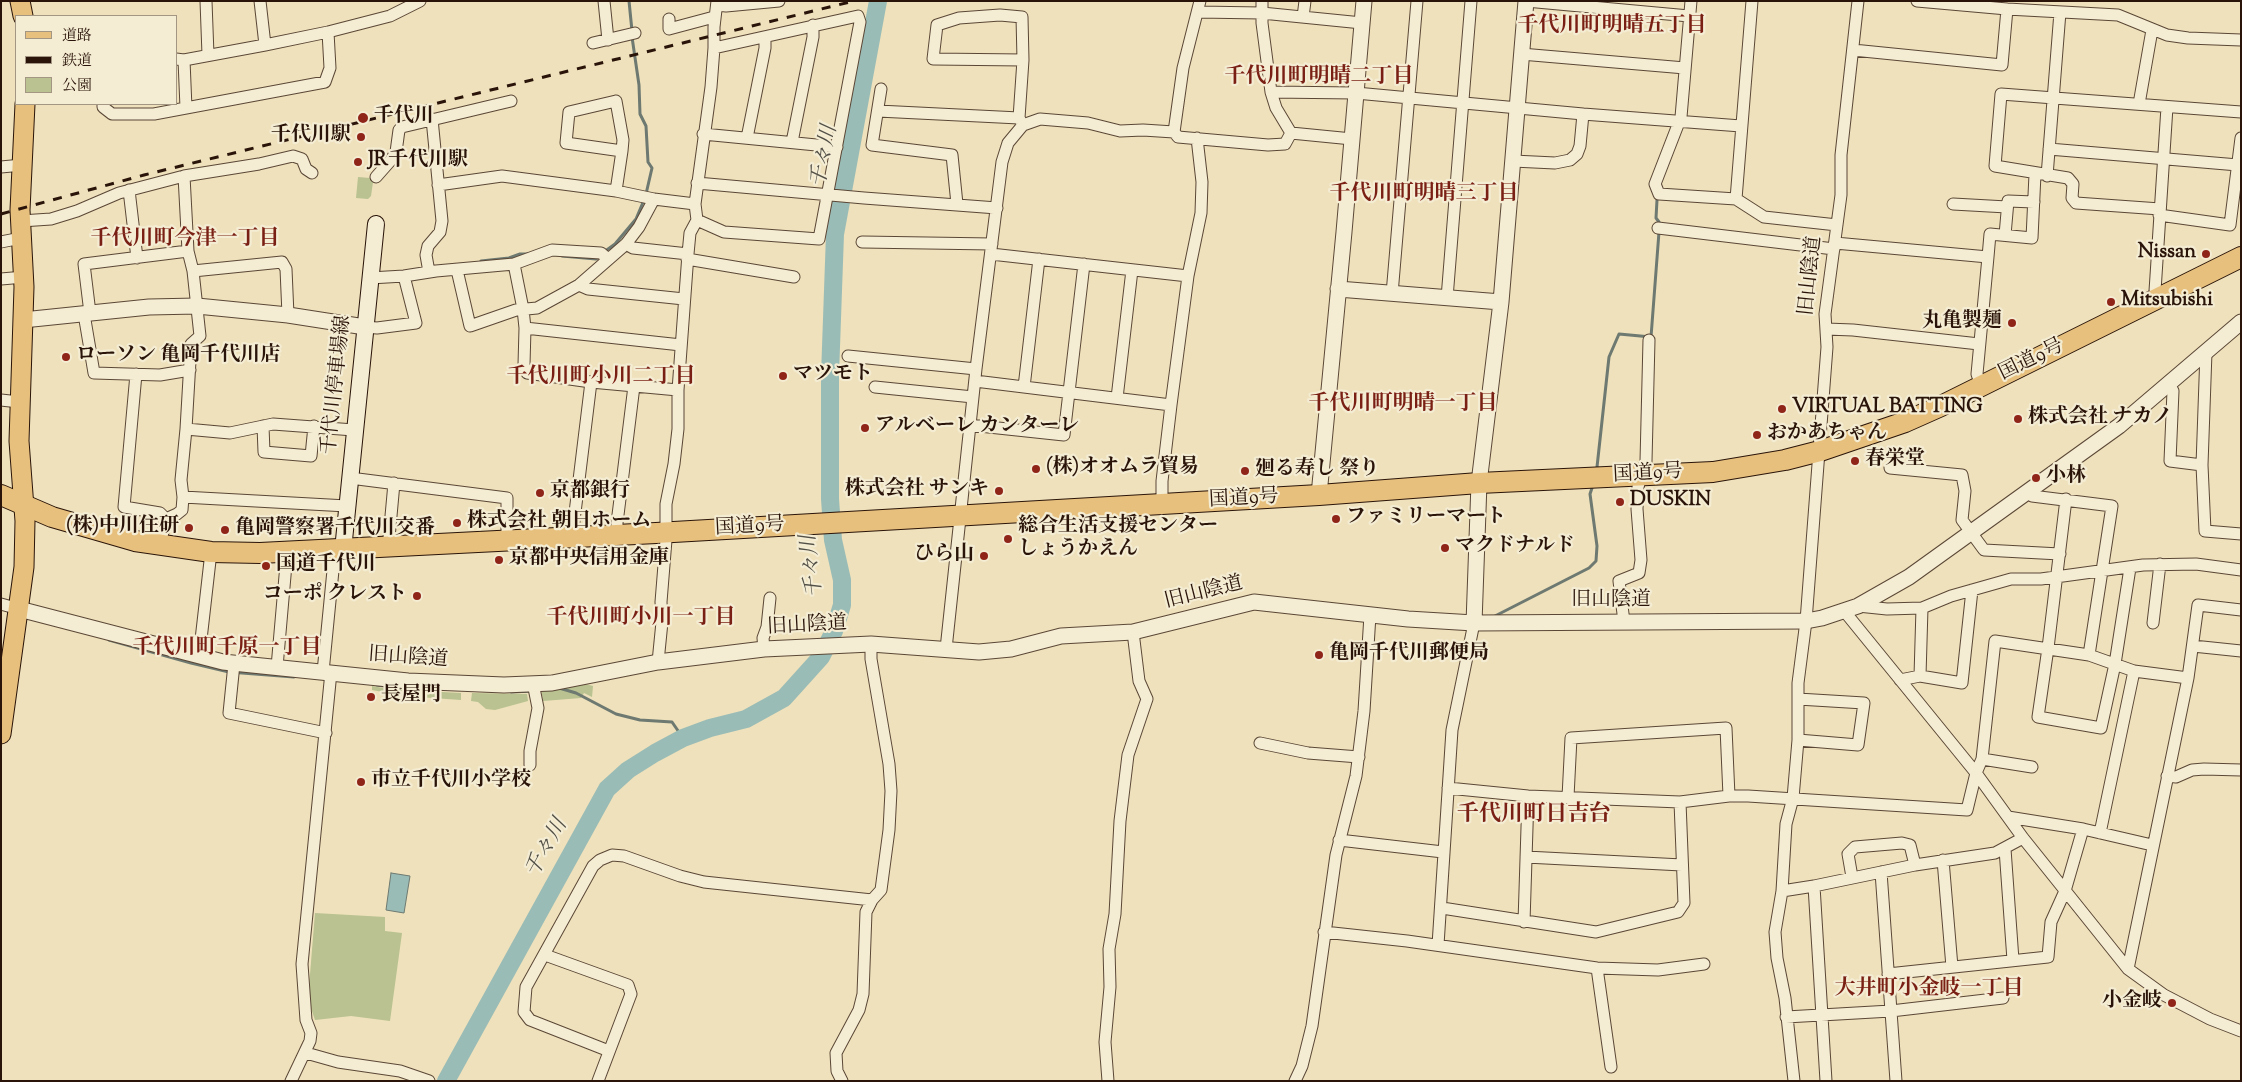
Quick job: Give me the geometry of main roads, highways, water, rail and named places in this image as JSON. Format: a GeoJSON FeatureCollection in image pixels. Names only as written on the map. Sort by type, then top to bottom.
{"type":"FeatureCollection","features":[{"type":"Feature","properties":{"kind":"highway","name":"国道9号"},"geometry":{"type":"LineString","coordinates":[[1,495],[52,517],[98,532],[160,545],[211,552],[287,552],[666,533],[1319,495],[1479,483],[1713,472],[1785,460],[1820,451],[1905,422],[2241,257]]}},
{"type":"Feature","properties":{"kind":"main road"},"geometry":{"type":"LineString","coordinates":[[20,1],[23,15]]}},
{"type":"Feature","properties":{"kind":"main road"},"geometry":{"type":"LineString","coordinates":[[1,734],[10,606],[24,567],[24,506],[10,401],[23,320],[24,277],[21,230],[25,105]]}},
{"type":"Feature","properties":{"kind":"main road","name":"千代川停車場線"},"geometry":{"type":"LineString","coordinates":[[339,550],[347,506],[376,224]]}},
{"type":"Feature","properties":{"kind":"water"},"geometry":{"type":"Polygon","coordinates":[[[391,873],[410,876],[404,913],[386,910],[391,873]]]}},
{"type":"Feature","properties":{"kind":"waterway"},"geometry":{"type":"LineString","coordinates":[[629,1],[632,31]]}},
{"type":"Feature","properties":{"kind":"waterway","name":"千々川"},"geometry":{"type":"LineString","coordinates":[[446,1081],[607,789],[628,770],[683,738],[710,728],[746,719],[784,698],[821,657],[834,631],[842,605],[842,580],[833,540],[830,499],[830,375],[835,234],[878,1]]}},
{"type":"Feature","properties":{"kind":"waterway"},"geometry":{"type":"LineString","coordinates":[[632,37],[639,85],[640,114],[646,126],[648,162],[652,168],[646,194]]}},
{"type":"Feature","properties":{"kind":"waterway"},"geometry":{"type":"LineString","coordinates":[[604,252],[615,244],[636,219],[644,200]]}},
{"type":"Feature","properties":{"kind":"waterway"},"geometry":{"type":"LineString","coordinates":[[1657,200],[1656,218],[1659,222]]}},
{"type":"Feature","properties":{"kind":"waterway"},"geometry":{"type":"LineString","coordinates":[[1597,467],[1609,357],[1619,334],[1651,337],[1659,232]]}},
{"type":"Feature","properties":{"kind":"waterway"},"geometry":{"type":"LineString","coordinates":[[481,261],[528,254]]}},
{"type":"Feature","properties":{"kind":"waterway"},"geometry":{"type":"LineString","coordinates":[[562,256],[596,259],[600,256]]}},
{"type":"Feature","properties":{"kind":"waterway"},"geometry":{"type":"LineString","coordinates":[[1495,616],[1589,568],[1596,561],[1597,546],[1590,494],[1593,485]]}},
{"type":"Feature","properties":{"kind":"waterway"},"geometry":{"type":"LineString","coordinates":[[109,640],[229,672],[294,677]]}},
{"type":"Feature","properties":{"kind":"waterway"},"geometry":{"type":"LineString","coordinates":[[377,685],[400,688]]}},
{"type":"Feature","properties":{"kind":"waterway"},"geometry":{"type":"LineString","coordinates":[[559,688],[576,693],[616,714],[640,720],[672,722],[683,738]]}},
{"type":"Feature","properties":{"kind":"waterway"},"geometry":{"type":"LineString","coordinates":[[511,692],[533,691]]}},
{"type":"Feature","properties":{"kind":"railway"},"geometry":{"type":"LineString","coordinates":[[1,214],[144,175],[854,1]]}},
{"type":"Feature","properties":{"kind":"place","name":"千代川"},"geometry":{"type":"Point","coordinates":[363,118]}},
{"type":"Feature","properties":{"kind":"place","name":"千代川駅"},"geometry":{"type":"Point","coordinates":[361,137]}},
{"type":"Feature","properties":{"kind":"place","name":"JR千代川駅"},"geometry":{"type":"Point","coordinates":[358,162]}},
{"type":"Feature","properties":{"kind":"place","name":"Nissan"},"geometry":{"type":"Point","coordinates":[2206,254]}},
{"type":"Feature","properties":{"kind":"place","name":"Mitsubishi"},"geometry":{"type":"Point","coordinates":[2111,302]}},
{"type":"Feature","properties":{"kind":"place","name":"丸亀製麺"},"geometry":{"type":"Point","coordinates":[2012,323]}},
{"type":"Feature","properties":{"kind":"place","name":"ローソン 亀岡千代川店"},"geometry":{"type":"Point","coordinates":[66,357]}},
{"type":"Feature","properties":{"kind":"place","name":"マツモト"},"geometry":{"type":"Point","coordinates":[783,376]}},
{"type":"Feature","properties":{"kind":"place","name":"VIRTUAL BATTING"},"geometry":{"type":"Point","coordinates":[1782,409]}},
{"type":"Feature","properties":{"kind":"place","name":"株式会社 ナカノ"},"geometry":{"type":"Point","coordinates":[2018,419]}},
{"type":"Feature","properties":{"kind":"place","name":"アルベーレ カンターレ"},"geometry":{"type":"Point","coordinates":[865,428]}},
{"type":"Feature","properties":{"kind":"place","name":"おかあちゃん"},"geometry":{"type":"Point","coordinates":[1757,435]}},
{"type":"Feature","properties":{"kind":"place","name":"春栄堂"},"geometry":{"type":"Point","coordinates":[1855,461]}},
{"type":"Feature","properties":{"kind":"place","name":"(株)オオムラ貿易"},"geometry":{"type":"Point","coordinates":[1036,469]}},
{"type":"Feature","properties":{"kind":"place","name":"廻る寿し 祭り"},"geometry":{"type":"Point","coordinates":[1245,471]}},
{"type":"Feature","properties":{"kind":"place","name":"小林"},"geometry":{"type":"Point","coordinates":[2036,478]}},
{"type":"Feature","properties":{"kind":"place","name":"株式会社 サンキ"},"geometry":{"type":"Point","coordinates":[999,491]}},
{"type":"Feature","properties":{"kind":"place","name":"京都銀行"},"geometry":{"type":"Point","coordinates":[540,493]}},
{"type":"Feature","properties":{"kind":"place","name":"DUSKIN"},"geometry":{"type":"Point","coordinates":[1620,502]}},
{"type":"Feature","properties":{"kind":"place","name":"ファミリーマート"},"geometry":{"type":"Point","coordinates":[1336,519]}},
{"type":"Feature","properties":{"kind":"place","name":"株式会社 朝日ホーム"},"geometry":{"type":"Point","coordinates":[457,523]}},
{"type":"Feature","properties":{"kind":"place","name":"(株)中川住研"},"geometry":{"type":"Point","coordinates":[189,528]}},
{"type":"Feature","properties":{"kind":"place","name":"亀岡警察署千代川交番"},"geometry":{"type":"Point","coordinates":[225,530]}},
{"type":"Feature","properties":{"kind":"place","name":"総合生活支援センター しょうかえん"},"geometry":{"type":"Point","coordinates":[1008,539]}},
{"type":"Feature","properties":{"kind":"place","name":"マクドナルド"},"geometry":{"type":"Point","coordinates":[1445,548]}},
{"type":"Feature","properties":{"kind":"place","name":"ひら山"},"geometry":{"type":"Point","coordinates":[984,556]}},
{"type":"Feature","properties":{"kind":"place","name":"京都中央信用金庫"},"geometry":{"type":"Point","coordinates":[499,560]}},
{"type":"Feature","properties":{"kind":"place","name":"国道千代川"},"geometry":{"type":"Point","coordinates":[266,566]}},
{"type":"Feature","properties":{"kind":"place","name":"コーポ クレスト"},"geometry":{"type":"Point","coordinates":[417,596]}},
{"type":"Feature","properties":{"kind":"place","name":"亀岡千代川郵便局"},"geometry":{"type":"Point","coordinates":[1319,655]}},
{"type":"Feature","properties":{"kind":"place","name":"長屋門"},"geometry":{"type":"Point","coordinates":[371,697]}},
{"type":"Feature","properties":{"kind":"place","name":"市立千代川小学校"},"geometry":{"type":"Point","coordinates":[361,782]}},
{"type":"Feature","properties":{"kind":"place","name":"小金岐"},"geometry":{"type":"Point","coordinates":[2172,1003]}},
{"type":"Feature","properties":{"kind":"district","name":"千代川町明晴五丁目"},"geometry":{"type":"Point","coordinates":[1612,27]}},
{"type":"Feature","properties":{"kind":"district","name":"千代川町明晴二丁目"},"geometry":{"type":"Point","coordinates":[1319,78]}},
{"type":"Feature","properties":{"kind":"district","name":"千代川町明晴三丁目"},"geometry":{"type":"Point","coordinates":[1424,195]}},
{"type":"Feature","properties":{"kind":"district","name":"千代川町今津一丁目"},"geometry":{"type":"Point","coordinates":[185,240]}},
{"type":"Feature","properties":{"kind":"district","name":"千代川町小川二丁目"},"geometry":{"type":"Point","coordinates":[601,378]}},
{"type":"Feature","properties":{"kind":"district","name":"千代川町明晴一丁目"},"geometry":{"type":"Point","coordinates":[1403,405]}},
{"type":"Feature","properties":{"kind":"district","name":"千代川町小川一丁目"},"geometry":{"type":"Point","coordinates":[641,619]}},
{"type":"Feature","properties":{"kind":"district","name":"千代川町千原一丁目"},"geometry":{"type":"Point","coordinates":[227,649]}},
{"type":"Feature","properties":{"kind":"district","name":"千代川町日吉台"},"geometry":{"type":"Point","coordinates":[1534,816]}},
{"type":"Feature","properties":{"kind":"district","name":"大井町小金岐一丁目"},"geometry":{"type":"Point","coordinates":[1929,990]}}]}
